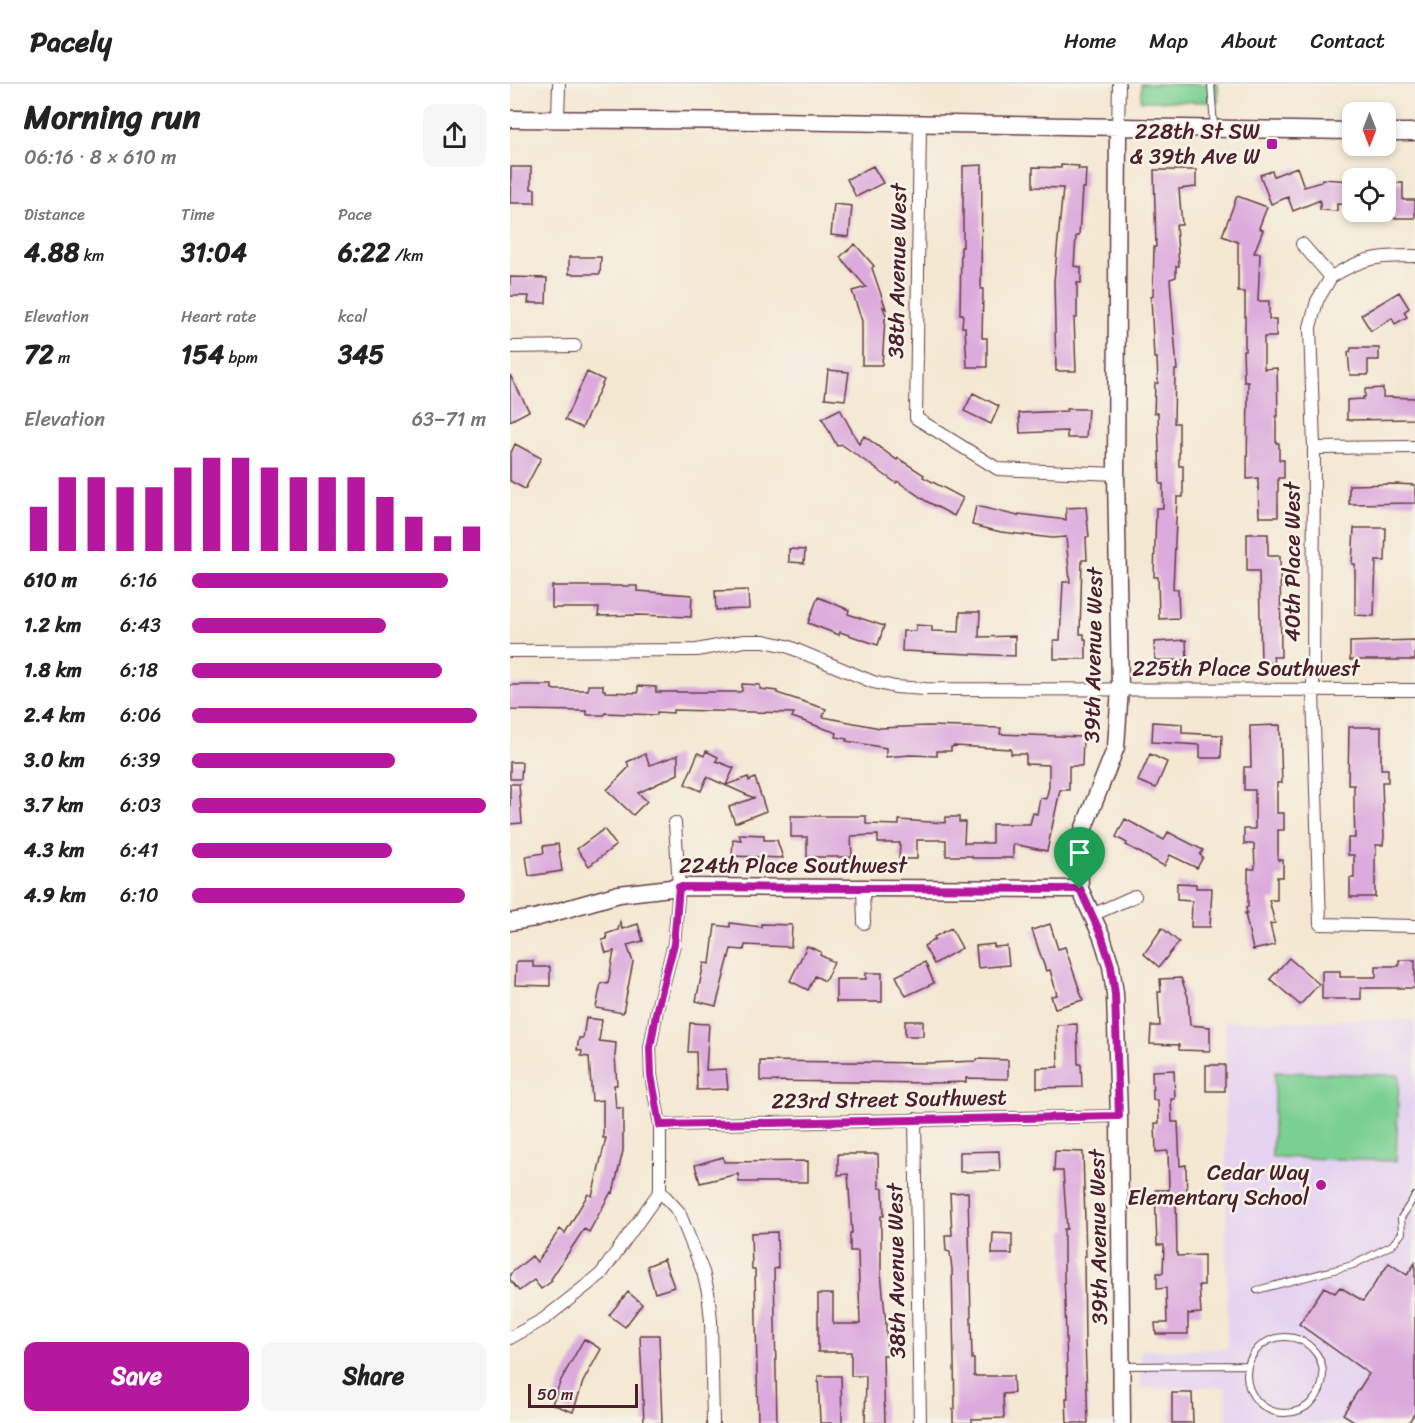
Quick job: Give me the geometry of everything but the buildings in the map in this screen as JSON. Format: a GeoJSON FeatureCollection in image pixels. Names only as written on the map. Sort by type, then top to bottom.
{"type":"FeatureCollection","features":[{"type":"Feature","properties":{"kind":"street"},"geometry":{"type":"LineString","coordinates":[[558,119],[559,84]]}},
{"type":"Feature","properties":{"kind":"street"},"geometry":{"type":"LineString","coordinates":[[1118,127],[1119,84]]}},
{"type":"Feature","properties":{"kind":"street"},"geometry":{"type":"LineString","coordinates":[[510,119],[1342,131]]}},
{"type":"Feature","properties":{"kind":"street","name":"38th Avenue West"},"geometry":{"type":"LineString","coordinates":[[920,125],[916,418],[998,469],[1116,474]]}},
{"type":"Feature","properties":{"kind":"street","name":"39th Avenue West"},"geometry":{"type":"LineString","coordinates":[[1118,127],[1116,474],[1120,688],[1116,747],[1083,830],[1079,858],[1080,889],[1105,947],[1115,994],[1119,1116],[1122,1423]]}},
{"type":"Feature","properties":{"kind":"street"},"geometry":{"type":"LineString","coordinates":[[1396,132],[1415,132]]}},
{"type":"Feature","properties":{"kind":"street"},"geometry":{"type":"LineString","coordinates":[[1302,244],[1331,277],[1354,263],[1378,256],[1415,256]]}},
{"type":"Feature","properties":{"kind":"street","name":"40th Place West"},"geometry":{"type":"LineString","coordinates":[[1331,277],[1317,301],[1310,327],[1314,448],[1313,691],[1320,924],[1415,926]]}},
{"type":"Feature","properties":{"kind":"street"},"geometry":{"type":"LineString","coordinates":[[510,347],[575,346]]}},
{"type":"Feature","properties":{"kind":"street"},"geometry":{"type":"LineString","coordinates":[[1314,448],[1415,447]]}},
{"type":"Feature","properties":{"kind":"street","name":"225th Place Southwest"},"geometry":{"type":"LineString","coordinates":[[510,651],[697,650],[744,641],[764,641],[787,646],[873,682],[895,687],[925,689],[1415,690]]}},
{"type":"Feature","properties":{"kind":"street"},"geometry":{"type":"LineString","coordinates":[[510,1338],[544,1319],[601,1274],[660,1191],[660,1125],[651,1075],[650,1048],[657,1009],[674,944],[679,887],[675,823]]}},
{"type":"Feature","properties":{"kind":"street","name":"224th Place Southwest"},"geometry":{"type":"LineString","coordinates":[[510,922],[535,918],[619,894],[679,887],[1080,889]]}},
{"type":"Feature","properties":{"kind":"street"},"geometry":{"type":"LineString","coordinates":[[863,888],[864,923]]}},
{"type":"Feature","properties":{"kind":"street"},"geometry":{"type":"LineString","coordinates":[[1092,915],[1135,896]]}},
{"type":"Feature","properties":{"kind":"street","name":"223rd Street Southwest"},"geometry":{"type":"LineString","coordinates":[[660,1125],[1119,1116]]}},
{"type":"Feature","properties":{"kind":"street","name":"38th Avenue West"},"geometry":{"type":"LineString","coordinates":[[915,1119],[920,1423]]}},
{"type":"Feature","properties":{"kind":"street"},"geometry":{"type":"LineString","coordinates":[[660,1191],[680,1212],[706,1282],[711,1321],[713,1423]]}},
{"type":"Feature","properties":{"kind":"lane"},"geometry":{"type":"LineString","coordinates":[[1211,84],[1215,128]]}},
{"type":"Feature","properties":{"kind":"lane"},"geometry":{"type":"LineString","coordinates":[[1257,1290],[1353,1265],[1392,1245],[1402,1233],[1401,1218],[1415,1196]]}},
{"type":"Feature","properties":{"kind":"lane"},"geometry":{"type":"LineString","coordinates":[[1287,1336],[1301,1340],[1313,1348],[1321,1361],[1323,1375],[1321,1390],[1313,1402],[1301,1410],[1287,1414],[1272,1412],[1259,1405],[1250,1393],[1246,1379],[1247,1365],[1256,1348],[1272,1338],[1287,1336]]}},
{"type":"Feature","properties":{"kind":"lane"},"geometry":{"type":"LineString","coordinates":[[1122,1366],[1247,1365]]}},
{"type":"Feature","properties":{"kind":"shaded area","name":"Cedar Way Elementary School"},"geometry":{"type":"Polygon","coordinates":[[[1415,1020],[1415,1423],[1227,1423],[1226,1387],[1141,1388],[1141,1350],[1227,1349],[1225,1021],[1415,1020]]]}},
{"type":"Feature","properties":{"kind":"green space"},"geometry":{"type":"Polygon","coordinates":[[[1141,84],[1218,84],[1218,102],[1141,101],[1141,84]]]}},
{"type":"Feature","properties":{"kind":"green space"},"geometry":{"type":"Polygon","coordinates":[[[1275,1072],[1399,1075],[1396,1161],[1272,1157],[1275,1072]]]}},
{"type":"Feature","properties":{"kind":"place","name":"228th St SW & 39th Ave W"},"geometry":{"type":"Point","coordinates":[1272,144]}},
{"type":"Feature","properties":{"kind":"place","name":"Cedar Way Elementary School"},"geometry":{"type":"Point","coordinates":[1321,1185]}},
{"type":"Feature","properties":{"kind":"route"},"geometry":{"type":"LineString","coordinates":[[679,887],[1080,889],[1102,937],[1111,966],[1115,994],[1119,1116],[660,1125],[651,1075],[650,1048],[657,1009],[674,944],[679,887]]}}]}
